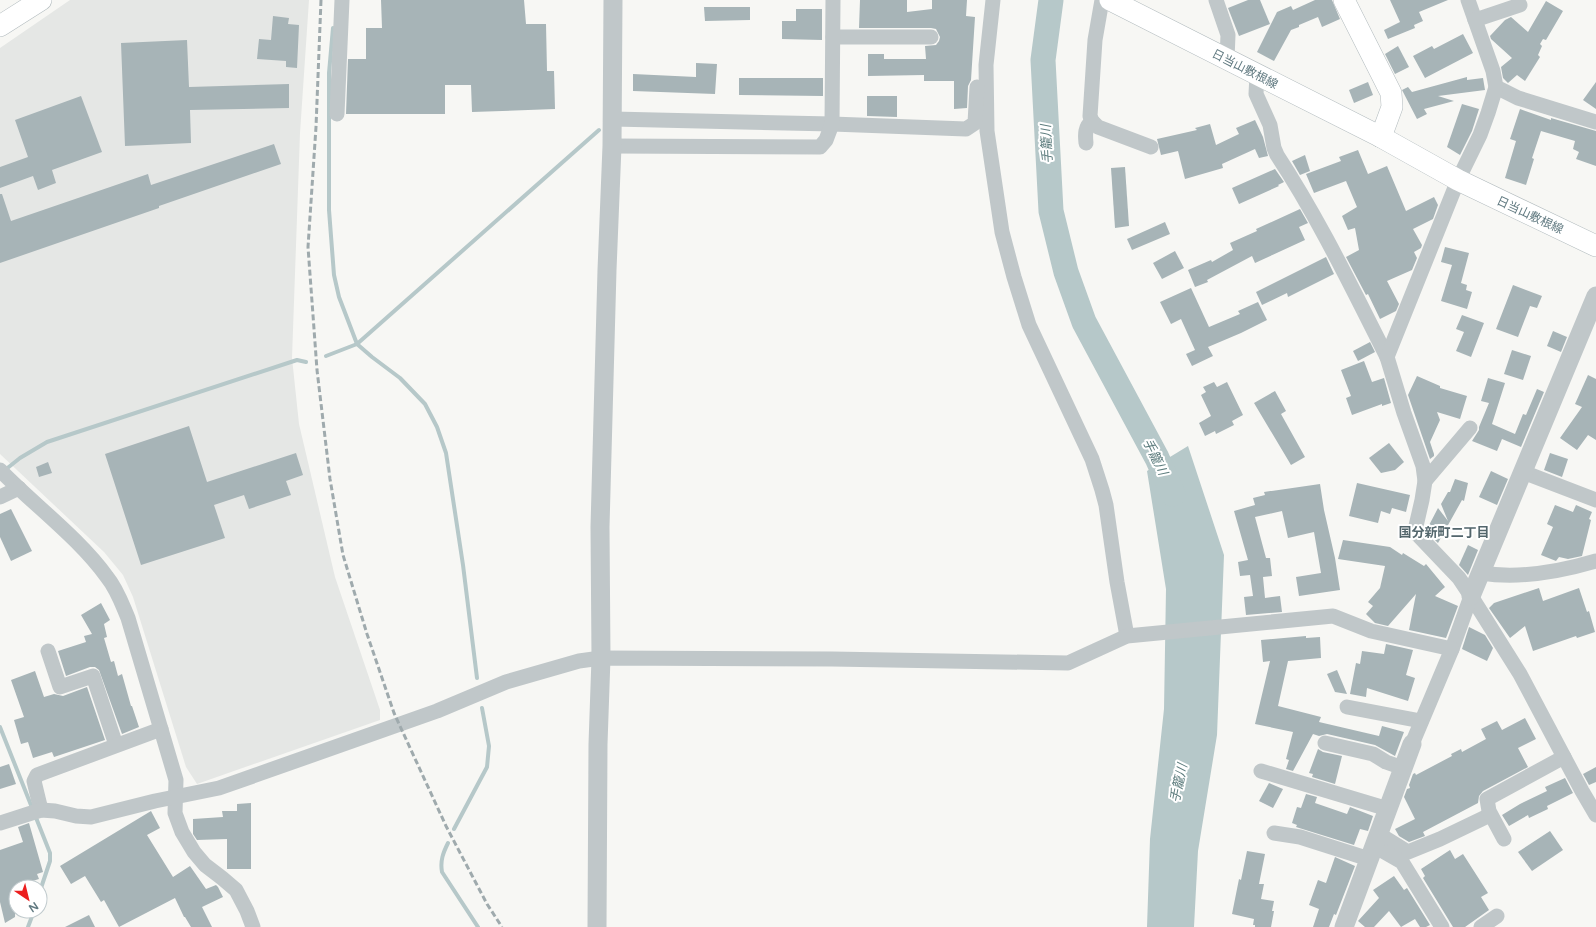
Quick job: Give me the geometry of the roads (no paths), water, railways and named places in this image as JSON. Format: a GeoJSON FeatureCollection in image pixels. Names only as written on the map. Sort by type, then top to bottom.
{"type":"FeatureCollection","features":[{"type":"Feature","properties":{"kind":"main road"},"geometry":{"type":"LineString","coordinates":[[0,26],[40,0]]}},
{"type":"Feature","properties":{"kind":"main road","name":"日当山敷根線"},"geometry":{"type":"LineString","coordinates":[[1110,0],[1381,137],[1458,180],[1596,246]]}},
{"type":"Feature","properties":{"kind":"main road"},"geometry":{"type":"LineString","coordinates":[[1344,0],[1392,93],[1392,107],[1381,137]]}},
{"type":"Feature","properties":{"kind":"street"},"geometry":{"type":"LineString","coordinates":[[337,114],[342,0]]}},
{"type":"Feature","properties":{"kind":"street"},"geometry":{"type":"LineString","coordinates":[[597,927],[598,744],[601,658],[600,527],[613,119],[613,0]]}},
{"type":"Feature","properties":{"kind":"street"},"geometry":{"type":"LineString","coordinates":[[612,146],[820,147],[826,140],[832,124],[833,0]]}},
{"type":"Feature","properties":{"kind":"street"},"geometry":{"type":"LineString","coordinates":[[992,0],[986,65],[987,131],[1002,232],[1029,325],[1092,459],[1102,490],[1106,505],[1117,582],[1131,635]]}},
{"type":"Feature","properties":{"kind":"street"},"geometry":{"type":"LineString","coordinates":[[1102,0],[1095,40],[1090,116],[1098,127],[1151,147]]}},
{"type":"Feature","properties":{"kind":"street"},"geometry":{"type":"LineString","coordinates":[[1216,0],[1228,35],[1227,59]]}},
{"type":"Feature","properties":{"kind":"street"},"geometry":{"type":"LineString","coordinates":[[1387,356],[1458,180],[1480,135],[1496,87],[1493,71],[1468,0]]}},
{"type":"Feature","properties":{"kind":"street"},"geometry":{"type":"LineString","coordinates":[[1475,20],[1520,5]]}},
{"type":"Feature","properties":{"kind":"street"},"geometry":{"type":"LineString","coordinates":[[833,37],[931,37]]}},
{"type":"Feature","properties":{"kind":"street"},"geometry":{"type":"LineString","coordinates":[[613,119],[832,124],[966,129],[975,123],[978,70],[986,65]]}},
{"type":"Feature","properties":{"kind":"street"},"geometry":{"type":"LineString","coordinates":[[1257,75],[1256,94],[1270,125],[1274,148],[1277,155],[1351,284],[1387,356],[1404,413],[1423,466],[1425,481],[1422,500],[1416,519],[1416,531],[1418,535],[1459,578],[1471,596],[1520,674],[1596,815]]}},
{"type":"Feature","properties":{"kind":"street"},"geometry":{"type":"LineString","coordinates":[[1496,87],[1518,98],[1596,122]]}},
{"type":"Feature","properties":{"kind":"street"},"geometry":{"type":"LineString","coordinates":[[1086,143],[1085,134],[1088,124],[1092,120]]}},
{"type":"Feature","properties":{"kind":"street"},"geometry":{"type":"LineString","coordinates":[[1344,927],[1421,721],[1452,650],[1471,596],[1596,296]]}},
{"type":"Feature","properties":{"kind":"street"},"geometry":{"type":"LineString","coordinates":[[1425,481],[1470,428]]}},
{"type":"Feature","properties":{"kind":"street"},"geometry":{"type":"LineString","coordinates":[[1523,472],[1596,500]]}},
{"type":"Feature","properties":{"kind":"street"},"geometry":{"type":"LineString","coordinates":[[0,497],[9,479],[85,552],[107,576],[119,595],[128,618],[176,780],[175,812],[182,832],[194,852],[205,865],[236,890],[247,911],[253,927]]}},
{"type":"Feature","properties":{"kind":"street"},"geometry":{"type":"LineString","coordinates":[[1481,573],[1498,576],[1563,570],[1596,561]]}},
{"type":"Feature","properties":{"kind":"street"},"geometry":{"type":"LineString","coordinates":[[0,824],[36,812],[55,811],[76,816],[91,817],[176,796],[219,788],[437,710],[506,682],[579,661],[601,658],[832,659],[1068,663],[1131,635],[1244,626],[1333,616],[1371,631],[1452,650]]}},
{"type":"Feature","properties":{"kind":"street"},"geometry":{"type":"LineString","coordinates":[[48,651],[60,687],[93,676],[116,745]]}},
{"type":"Feature","properties":{"kind":"street"},"geometry":{"type":"LineString","coordinates":[[1347,707],[1421,721]]}},
{"type":"Feature","properties":{"kind":"street"},"geometry":{"type":"LineString","coordinates":[[36,812],[34,780],[37,775],[161,729]]}},
{"type":"Feature","properties":{"kind":"street"},"geometry":{"type":"LineString","coordinates":[[1325,743],[1373,754],[1386,762],[1403,768]]}},
{"type":"Feature","properties":{"kind":"street"},"geometry":{"type":"LineString","coordinates":[[1504,838],[1488,811],[1487,799],[1564,758]]}},
{"type":"Feature","properties":{"kind":"street"},"geometry":{"type":"LineString","coordinates":[[1261,771],[1388,809]]}},
{"type":"Feature","properties":{"kind":"street"},"geometry":{"type":"LineString","coordinates":[[1274,833],[1408,852],[1440,839],[1490,815]]}},
{"type":"Feature","properties":{"kind":"street"},"geometry":{"type":"LineString","coordinates":[[1374,846],[1402,862],[1442,927]]}},
{"type":"Feature","properties":{"kind":"street"},"geometry":{"type":"LineString","coordinates":[[1481,927],[1496,916]]}},
{"type":"Feature","properties":{"kind":"water"},"geometry":{"type":"Polygon","coordinates":[[[1188,446],[1224,555],[1217,735],[1198,851],[1194,927],[1147,927],[1150,839],[1164,709],[1166,589],[1147,471],[1188,446]]]}},
{"type":"Feature","properties":{"kind":"waterway","name":"手籠川"},"geometry":{"type":"LineString","coordinates":[[1051,0],[1043,60],[1051,211],[1066,272],[1084,322],[1157,458],[1173,494]]}},
{"type":"Feature","properties":{"kind":"waterway"},"geometry":{"type":"LineString","coordinates":[[333,28],[329,73],[329,210],[334,275],[339,297],[357,344],[400,378],[425,404],[437,427],[446,453],[463,565],[477,678]]}},
{"type":"Feature","properties":{"kind":"waterway"},"geometry":{"type":"LineString","coordinates":[[326,356],[357,344],[599,130]]}},
{"type":"Feature","properties":{"kind":"waterway"},"geometry":{"type":"LineString","coordinates":[[5,470],[20,458],[47,442],[297,360],[306,362]]}},
{"type":"Feature","properties":{"kind":"waterway"},"geometry":{"type":"LineString","coordinates":[[454,829],[487,767],[489,746],[482,708]]}},
{"type":"Feature","properties":{"kind":"waterway"},"geometry":{"type":"LineString","coordinates":[[0,727],[50,853],[50,861],[44,879]]}},
{"type":"Feature","properties":{"kind":"waterway"},"geometry":{"type":"LineString","coordinates":[[448,843],[442,857],[442,872],[478,927]]}},
{"type":"Feature","properties":{"kind":"waterway"},"geometry":{"type":"LineString","coordinates":[[28,927],[31,919]]}},
{"type":"Feature","properties":{"kind":"railway"},"geometry":{"type":"LineString","coordinates":[[321,0],[316,127],[308,247],[317,370],[330,479],[343,555],[367,634],[394,713],[446,826],[487,904],[502,927]]}},
{"type":"Feature","properties":{"kind":"district","name":"国分新町二丁目"},"geometry":{"type":"Point","coordinates":[1444,533]}}]}
